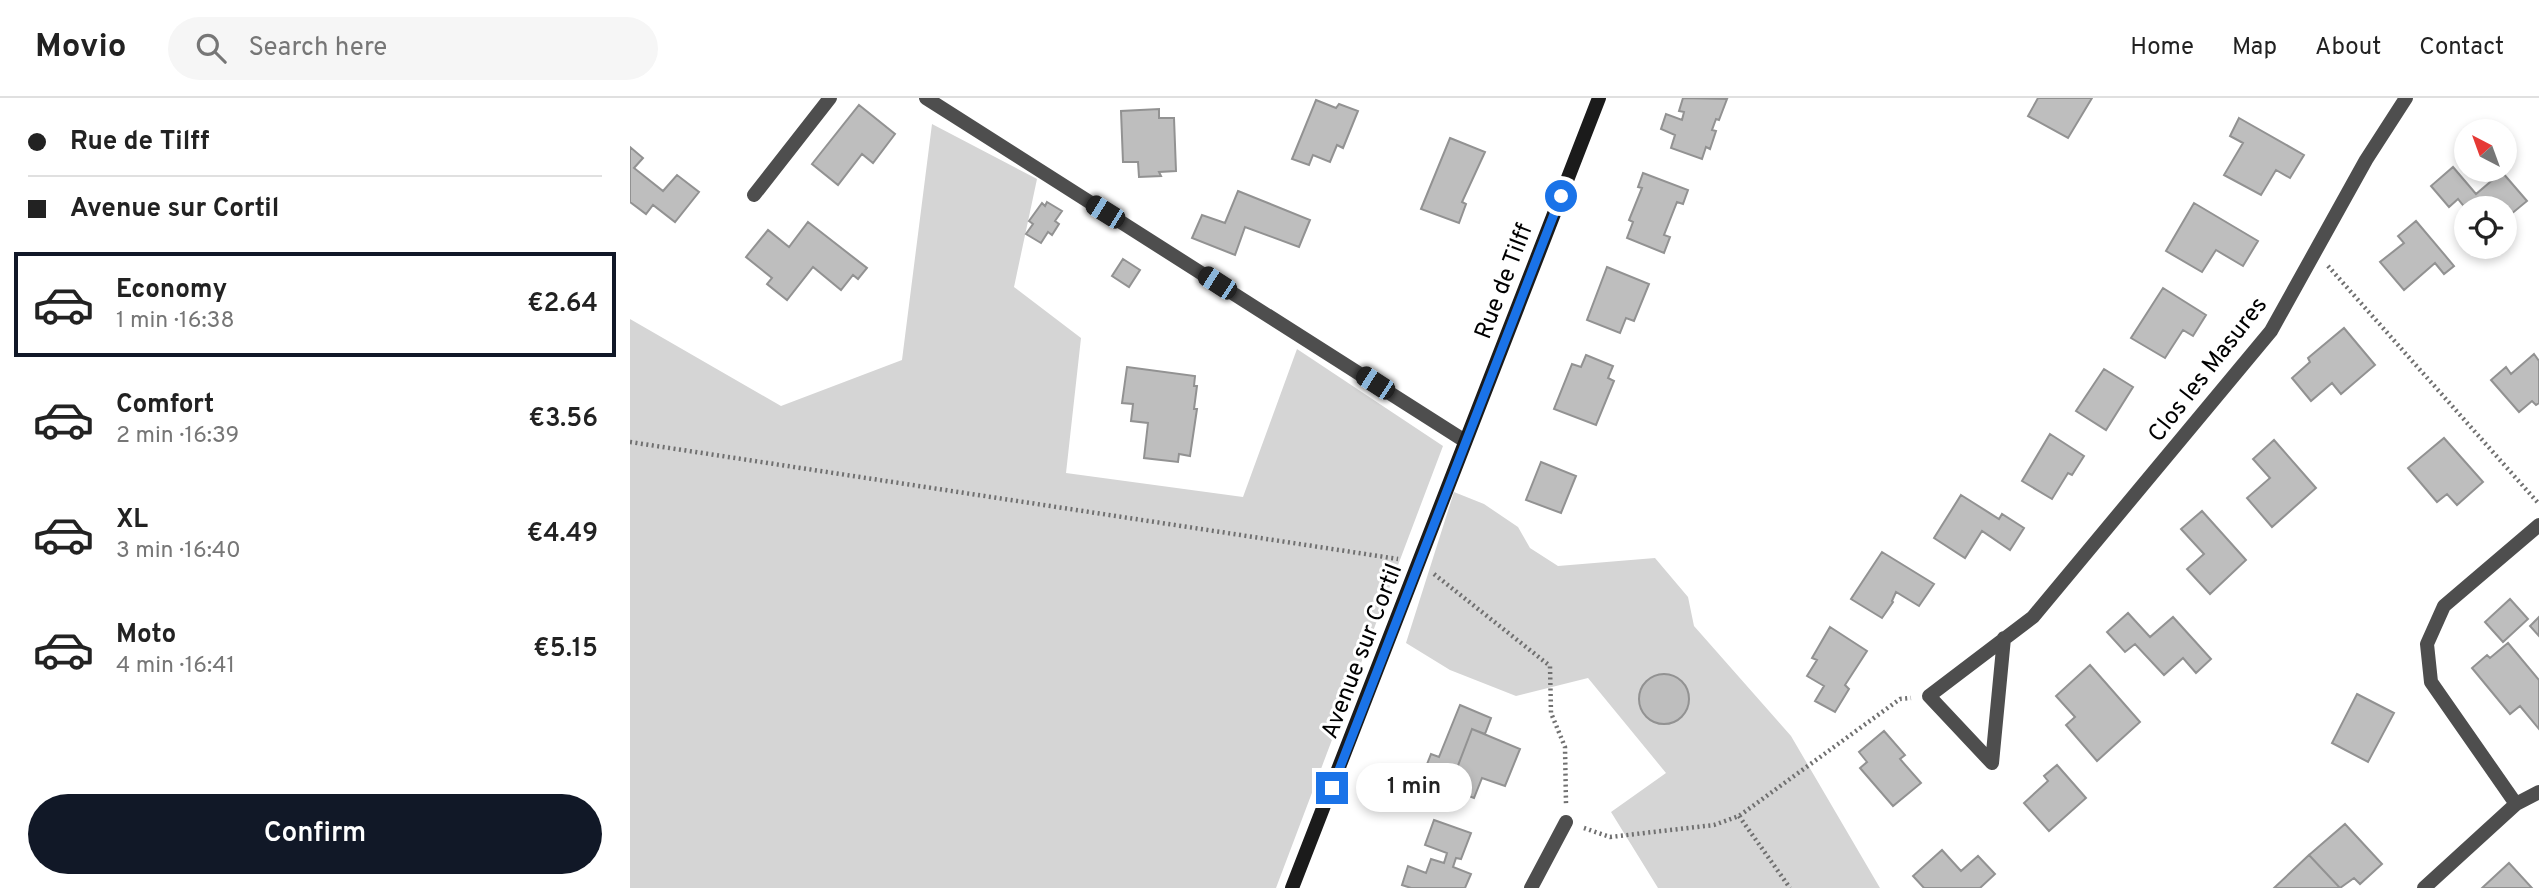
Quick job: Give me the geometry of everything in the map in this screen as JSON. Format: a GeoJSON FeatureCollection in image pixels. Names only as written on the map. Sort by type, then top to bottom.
{"type":"FeatureCollection","features":[{"type":"Feature","properties":{"kind":"main road","name":"Rue de Tilff"},"geometry":{"type":"LineString","coordinates":[[1440,509],[1599,98]]}},
{"type":"Feature","properties":{"kind":"main road","name":"Avenue sur Cortil"},"geometry":{"type":"LineString","coordinates":[[1292,888],[1440,509]]}},
{"type":"Feature","properties":{"kind":"street"},"geometry":{"type":"LineString","coordinates":[[754,195],[830,98]]}},
{"type":"Feature","properties":{"kind":"street"},"geometry":{"type":"LineString","coordinates":[[926,98],[1465,441]]}},
{"type":"Feature","properties":{"kind":"street","name":"Clos les Masures"},"geometry":{"type":"LineString","coordinates":[[1930,696],[2033,617],[2264,341],[2366,160],[2406,98]]}},
{"type":"Feature","properties":{"kind":"street"},"geometry":{"type":"LineString","coordinates":[[2516,804],[2431,682],[2427,644],[2444,606],[2539,525]]}},
{"type":"Feature","properties":{"kind":"street"},"geometry":{"type":"LineString","coordinates":[[1930,696],[1992,763],[2004,638]]}},
{"type":"Feature","properties":{"kind":"street"},"geometry":{"type":"LineString","coordinates":[[2424,888],[2516,804],[2539,792]]}},
{"type":"Feature","properties":{"kind":"street"},"geometry":{"type":"LineString","coordinates":[[1531,888],[1566,822]]}},
{"type":"Feature","properties":{"kind":"path"},"geometry":{"type":"LineString","coordinates":[[2316,252],[2539,504]]}},
{"type":"Feature","properties":{"kind":"path"},"geometry":{"type":"LineString","coordinates":[[630,442],[1420,563],[1550,666],[1551,713],[1565,747],[1566,822],[1610,837],[1714,825],[1739,816],[1900,699],[1930,696]]}},
{"type":"Feature","properties":{"kind":"path"},"geometry":{"type":"LineString","coordinates":[[1739,816],[1790,888]]}},
{"type":"Feature","properties":{"kind":"shaded area"},"geometry":{"type":"Polygon","coordinates":[[[932,124],[1037,179],[1014,287],[1081,338],[1066,473],[1243,497],[1297,349],[1443,446],[1276,888],[630,888],[630,319],[781,406],[902,360],[932,124]]]}},
{"type":"Feature","properties":{"kind":"shaded area"},"geometry":{"type":"Polygon","coordinates":[[[1454,492],[1484,504],[1518,527],[1530,548],[1558,566],[1655,558],[1688,597],[1694,626],[1791,736],[1880,888],[1658,888],[1611,812],[1666,773],[1588,678],[1516,696],[1450,670],[1406,643],[1454,492]]]}},
{"type":"Feature","properties":{"kind":"building"},"geometry":{"type":"Polygon","coordinates":[[[1683,98],[1727,99],[1712,130],[1716,131],[1710,149],[1706,147],[1702,159],[1671,148],[1675,135],[1661,129],[1666,114],[1682,120],[1684,112],[1679,111],[1683,98]]]}},
{"type":"Feature","properties":{"kind":"building"},"geometry":{"type":"Polygon","coordinates":[[[2038,98],[2092,98],[2068,138],[2028,116],[2038,98]]]}},
{"type":"Feature","properties":{"kind":"building"},"geometry":{"type":"Polygon","coordinates":[[[1316,100],[1336,108],[1339,104],[1358,111],[1343,148],[1337,145],[1330,162],[1313,155],[1309,165],[1292,159],[1316,100]]]}},
{"type":"Feature","properties":{"kind":"building"},"geometry":{"type":"Polygon","coordinates":[[[859,105],[895,134],[873,163],[862,154],[838,185],[812,164],[859,105]]]}},
{"type":"Feature","properties":{"kind":"building"},"geometry":{"type":"Polygon","coordinates":[[[1159,109],[1159,118],[1174,118],[1176,171],[1159,172],[1161,176],[1139,177],[1138,162],[1123,162],[1121,111],[1159,109]]]}},
{"type":"Feature","properties":{"kind":"building"},"geometry":{"type":"Polygon","coordinates":[[[2239,118],[2304,155],[2290,178],[2276,170],[2261,195],[2224,175],[2243,143],[2230,136],[2239,118]]]}},
{"type":"Feature","properties":{"kind":"building"},"geometry":{"type":"Polygon","coordinates":[[[1450,138],[1485,152],[1462,202],[1466,204],[1459,223],[1421,209],[1450,138]]]}},
{"type":"Feature","properties":{"kind":"building"},"geometry":{"type":"Polygon","coordinates":[[[630,147],[643,158],[634,168],[663,191],[677,175],[699,192],[675,222],[653,205],[646,214],[630,202],[630,147]]]}},
{"type":"Feature","properties":{"kind":"building"},"geometry":{"type":"Polygon","coordinates":[[[2453,167],[2454,182],[2466,182],[2476,194],[2490,182],[2511,182],[2527,201],[2517,209],[2517,196],[2454,196],[2454,203],[2449,207],[2431,186],[2453,167]]]}},
{"type":"Feature","properties":{"kind":"building"},"geometry":{"type":"Polygon","coordinates":[[[1643,173],[1688,190],[1683,204],[1677,202],[1664,235],[1670,237],[1664,253],[1627,238],[1633,222],[1629,220],[1642,188],[1638,187],[1643,173]]]}},
{"type":"Feature","properties":{"kind":"building"},"geometry":{"type":"Polygon","coordinates":[[[1238,191],[1310,220],[1299,247],[1245,227],[1235,255],[1192,238],[1202,215],[1225,223],[1238,191]]]}},
{"type":"Feature","properties":{"kind":"building"},"geometry":{"type":"Polygon","coordinates":[[[1047,202],[1062,211],[1055,221],[1059,224],[1052,235],[1048,232],[1041,243],[1026,234],[1033,224],[1029,221],[1042,203],[1045,206],[1047,202]]]}},
{"type":"Feature","properties":{"kind":"building"},"geometry":{"type":"Polygon","coordinates":[[[2194,203],[2258,241],[2243,266],[2216,250],[2202,272],[2166,251],[2194,203]]]}},
{"type":"Feature","properties":{"kind":"building"},"geometry":{"type":"Polygon","coordinates":[[[2416,221],[2454,266],[2444,274],[2435,263],[2404,290],[2380,262],[2404,243],[2398,236],[2416,221]]]}},
{"type":"Feature","properties":{"kind":"building"},"geometry":{"type":"Polygon","coordinates":[[[808,222],[867,268],[858,279],[853,275],[841,290],[813,267],[787,300],[767,284],[772,278],[746,257],[768,230],[789,247],[808,222]]]}},
{"type":"Feature","properties":{"kind":"building"},"geometry":{"type":"Polygon","coordinates":[[[1123,259],[1140,270],[1129,287],[1112,276],[1123,259]]]}},
{"type":"Feature","properties":{"kind":"building"},"geometry":{"type":"Polygon","coordinates":[[[1607,267],[1649,284],[1634,321],[1626,318],[1620,333],[1587,320],[1607,267]]]}},
{"type":"Feature","properties":{"kind":"building"},"geometry":{"type":"Polygon","coordinates":[[[2163,288],[2206,315],[2193,336],[2183,330],[2165,358],[2131,338],[2163,288]]]}},
{"type":"Feature","properties":{"kind":"building"},"geometry":{"type":"Polygon","coordinates":[[[2344,328],[2375,365],[2341,394],[2332,383],[2311,401],[2292,378],[2310,362],[2308,358],[2344,328]]]}},
{"type":"Feature","properties":{"kind":"building"},"geometry":{"type":"Polygon","coordinates":[[[2534,354],[2539,361],[2539,403],[2536,405],[2532,401],[2519,412],[2491,380],[2506,367],[2511,374],[2534,354]]]}},
{"type":"Feature","properties":{"kind":"building"},"geometry":{"type":"Polygon","coordinates":[[[1586,355],[1613,366],[1608,378],[1614,381],[1596,425],[1554,409],[1572,364],[1581,367],[1586,355]]]}},
{"type":"Feature","properties":{"kind":"building"},"geometry":{"type":"Polygon","coordinates":[[[1127,367],[1195,376],[1194,386],[1197,386],[1194,409],[1197,409],[1190,456],[1179,454],[1178,462],[1144,458],[1148,423],[1131,421],[1133,404],[1122,403],[1127,367]]]}},
{"type":"Feature","properties":{"kind":"building"},"geometry":{"type":"Polygon","coordinates":[[[2104,369],[2133,387],[2106,430],[2076,411],[2104,369]]]}},
{"type":"Feature","properties":{"kind":"building"},"geometry":{"type":"Polygon","coordinates":[[[2050,434],[2084,456],[2072,475],[2068,473],[2052,499],[2022,481],[2050,434]]]}},
{"type":"Feature","properties":{"kind":"building"},"geometry":{"type":"Polygon","coordinates":[[[2444,438],[2483,482],[2457,505],[2447,494],[2437,502],[2408,468],[2444,438]]]}},
{"type":"Feature","properties":{"kind":"building"},"geometry":{"type":"Polygon","coordinates":[[[2274,440],[2316,488],[2272,527],[2247,498],[2270,478],[2253,459],[2274,440]]]}},
{"type":"Feature","properties":{"kind":"building"},"geometry":{"type":"Polygon","coordinates":[[[1541,462],[1576,476],[1561,513],[1526,500],[1541,462]]]}},
{"type":"Feature","properties":{"kind":"building"},"geometry":{"type":"Polygon","coordinates":[[[1961,495],[1999,519],[2002,514],[2024,528],[2010,550],[1982,531],[1965,558],[1934,538],[1961,495]]]}},
{"type":"Feature","properties":{"kind":"building"},"geometry":{"type":"Polygon","coordinates":[[[2202,511],[2246,560],[2210,594],[2187,569],[2204,554],[2181,529],[2202,511]]]}},
{"type":"Feature","properties":{"kind":"building"},"geometry":{"type":"Polygon","coordinates":[[[1882,552],[1934,584],[1919,606],[1896,592],[1882,618],[1851,599],[1882,552]]]}},
{"type":"Feature","properties":{"kind":"building"},"geometry":{"type":"Polygon","coordinates":[[[2510,599],[2528,619],[2503,642],[2485,622],[2510,599]]]}},
{"type":"Feature","properties":{"kind":"building"},"geometry":{"type":"Polygon","coordinates":[[[2128,613],[2150,637],[2173,617],[2211,659],[2196,673],[2183,658],[2164,675],[2135,644],[2125,652],[2107,632],[2128,613]]]}},
{"type":"Feature","properties":{"kind":"building"},"geometry":{"type":"Polygon","coordinates":[[[2539,617],[2539,636],[2530,626],[2539,617]]]}},
{"type":"Feature","properties":{"kind":"building"},"geometry":{"type":"Polygon","coordinates":[[[1830,627],[1867,651],[1845,685],[1849,689],[1835,712],[1815,701],[1824,686],[1807,676],[1817,660],[1812,658],[1830,627]]]}},
{"type":"Feature","properties":{"kind":"building"},"geometry":{"type":"Polygon","coordinates":[[[2508,643],[2539,680],[2539,729],[2520,706],[2510,714],[2472,668],[2487,655],[2490,658],[2508,643]]]}},
{"type":"Feature","properties":{"kind":"building"},"geometry":{"type":"Polygon","coordinates":[[[2090,665],[2140,722],[2097,761],[2066,725],[2075,717],[2056,696],[2090,665]]]}},
{"type":"Feature","properties":{"kind":"building"},"geometry":{"type":"Polygon","coordinates":[[[1654,675],[1674,675],[1688,689],[1688,709],[1674,723],[1654,723],[1640,709],[1640,689],[1654,675]]]}},
{"type":"Feature","properties":{"kind":"building"},"geometry":{"type":"Polygon","coordinates":[[[2357,694],[2394,713],[2368,762],[2332,743],[2357,694]]]}},
{"type":"Feature","properties":{"kind":"building"},"geometry":{"type":"Polygon","coordinates":[[[1460,705],[1491,718],[1485,734],[1472,729],[1449,789],[1422,777],[1431,754],[1439,757],[1460,705]]]}},
{"type":"Feature","properties":{"kind":"building"},"geometry":{"type":"Polygon","coordinates":[[[1472,729],[1520,749],[1505,786],[1482,778],[1474,798],[1449,789],[1472,729]]]}},
{"type":"Feature","properties":{"kind":"building"},"geometry":{"type":"Polygon","coordinates":[[[1884,731],[1905,755],[1900,759],[1921,783],[1893,806],[1860,768],[1867,762],[1859,752],[1884,731]]]}},
{"type":"Feature","properties":{"kind":"building"},"geometry":{"type":"Polygon","coordinates":[[[2057,765],[2086,798],[2049,831],[2024,803],[2048,781],[2044,776],[2057,765]]]}},
{"type":"Feature","properties":{"kind":"building"},"geometry":{"type":"Polygon","coordinates":[[[1434,820],[1471,833],[1461,859],[1456,858],[1453,867],[1471,874],[1465,888],[1411,888],[1402,885],[1408,866],[1426,873],[1431,859],[1444,863],[1447,853],[1425,845],[1434,820]]]}},
{"type":"Feature","properties":{"kind":"building"},"geometry":{"type":"Polygon","coordinates":[[[2345,824],[2382,864],[2360,884],[2354,878],[2340,888],[2309,855],[2345,824]]]}},
{"type":"Feature","properties":{"kind":"building"},"geometry":{"type":"Polygon","coordinates":[[[1942,850],[1961,871],[1978,856],[1995,874],[1980,888],[1924,888],[1913,876],[1942,850]]]}},
{"type":"Feature","properties":{"kind":"building"},"geometry":{"type":"Polygon","coordinates":[[[2309,855],[2340,888],[2274,888],[2309,855]]]}},
{"type":"Feature","properties":{"kind":"building"},"geometry":{"type":"Polygon","coordinates":[[[2509,863],[2532,888],[2482,888],[2509,863]]]}},
{"type":"Feature","properties":{"kind":"route"},"geometry":{"type":"LineString","coordinates":[[1332,788],[1561,196]]}}]}
